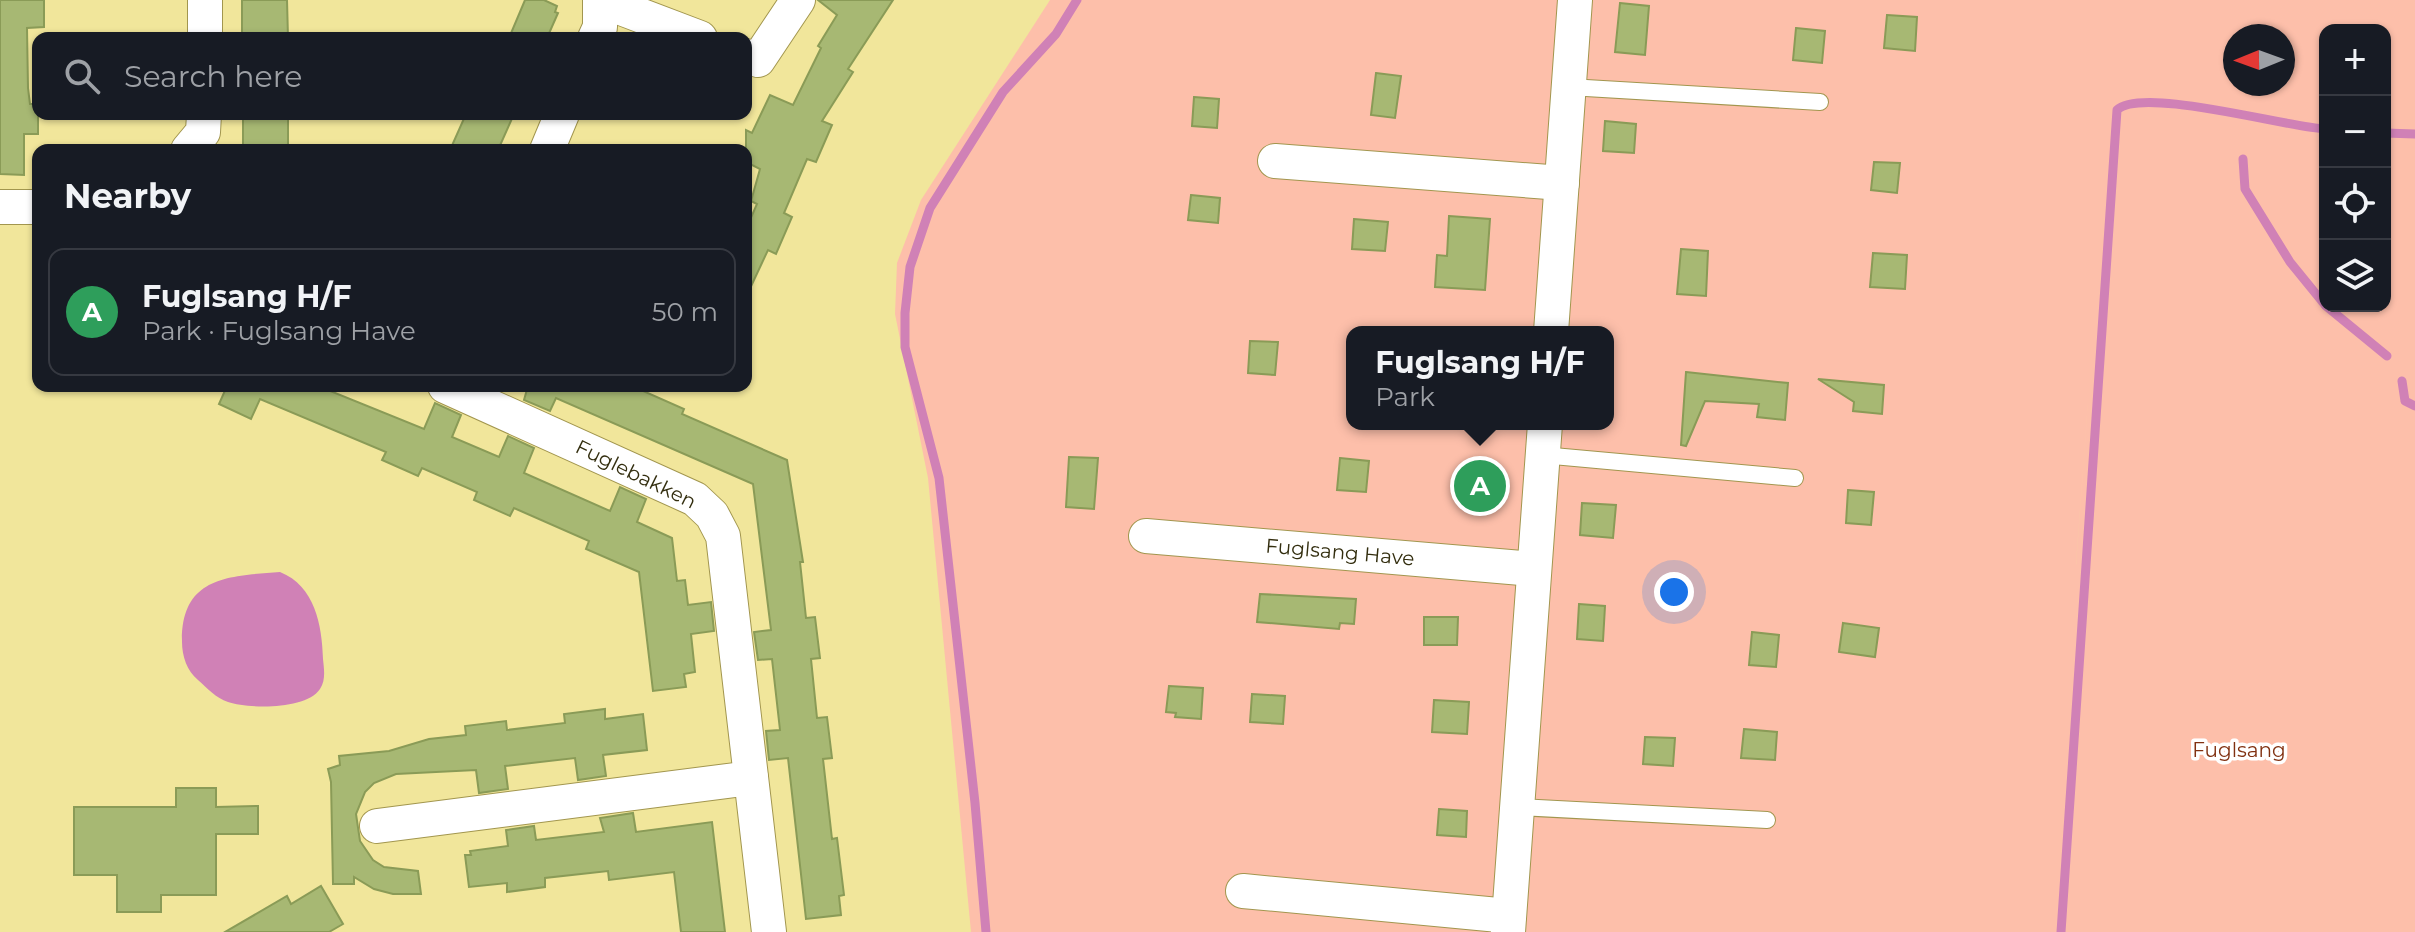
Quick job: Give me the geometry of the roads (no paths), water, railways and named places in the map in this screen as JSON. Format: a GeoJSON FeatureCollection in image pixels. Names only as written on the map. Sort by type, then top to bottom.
{"type":"FeatureCollection","features":[{"type":"Feature","properties":{"kind":"street"},"geometry":{"type":"LineString","coordinates":[[205,0],[205,32]]}},
{"type":"Feature","properties":{"kind":"street"},"geometry":{"type":"LineString","coordinates":[[598,32],[600,0],[684,32]]}},
{"type":"Feature","properties":{"kind":"street"},"geometry":{"type":"LineString","coordinates":[[752,58],[758,60],[798,0]]}},
{"type":"Feature","properties":{"kind":"street"},"geometry":{"type":"LineString","coordinates":[[1551,326],[1575,0]]}},
{"type":"Feature","properties":{"kind":"street"},"geometry":{"type":"LineString","coordinates":[[193,144],[203,132],[204,120]]}},
{"type":"Feature","properties":{"kind":"street"},"geometry":{"type":"LineString","coordinates":[[550,144],[560,120]]}},
{"type":"Feature","properties":{"kind":"street"},"geometry":{"type":"LineString","coordinates":[[1275,161],[1562,183]]}},
{"type":"Feature","properties":{"kind":"street"},"geometry":{"type":"LineString","coordinates":[[0,207],[32,207]]}},
{"type":"Feature","properties":{"kind":"street","name":"Fuglebakken"},"geometry":{"type":"LineString","coordinates":[[458,392],[695,499],[712,515],[723,536],[769,932]]}},
{"type":"Feature","properties":{"kind":"street"},"geometry":{"type":"LineString","coordinates":[[1243,891],[1508,924],[1543,440]]}},
{"type":"Feature","properties":{"kind":"street","name":"Fuglsang Have"},"geometry":{"type":"LineString","coordinates":[[1146,536],[1534,569]]}},
{"type":"Feature","properties":{"kind":"street"},"geometry":{"type":"LineString","coordinates":[[377,826],[751,778]]}},
{"type":"Feature","properties":{"kind":"lane"},"geometry":{"type":"LineString","coordinates":[[1569,87],[1820,102]]}},
{"type":"Feature","properties":{"kind":"lane"},"geometry":{"type":"LineString","coordinates":[[1543,440],[1795,478]]}},
{"type":"Feature","properties":{"kind":"lane"},"geometry":{"type":"LineString","coordinates":[[1517,807],[1767,820]]}},
{"type":"Feature","properties":{"kind":"waterway"},"geometry":{"type":"LineString","coordinates":[[986,932],[939,478],[905,347],[905,313],[910,267],[930,208],[1003,92],[1056,34],[1077,0]]}},
{"type":"Feature","properties":{"kind":"waterway"},"geometry":{"type":"LineString","coordinates":[[2061,932],[2117,110],[2131,104],[2183,105],[2319,128]]}},
{"type":"Feature","properties":{"kind":"waterway"},"geometry":{"type":"LineString","coordinates":[[2391,133],[2415,134]]}},
{"type":"Feature","properties":{"kind":"waterway"},"geometry":{"type":"LineString","coordinates":[[2243,159],[2245,189],[2290,262],[2319,298]]}},
{"type":"Feature","properties":{"kind":"waterway"},"geometry":{"type":"LineString","coordinates":[[2333,312],[2387,356]]}},
{"type":"Feature","properties":{"kind":"waterway"},"geometry":{"type":"LineString","coordinates":[[2402,381],[2405,401],[2415,406]]}},
{"type":"Feature","properties":{"kind":"place","name":"Fuglsang H/F"},"geometry":{"type":"Point","coordinates":[1480,486]}},
{"type":"Feature","properties":{"kind":"park label","name":"Fuglsang"},"geometry":{"type":"Point","coordinates":[2239,750]}}]}
